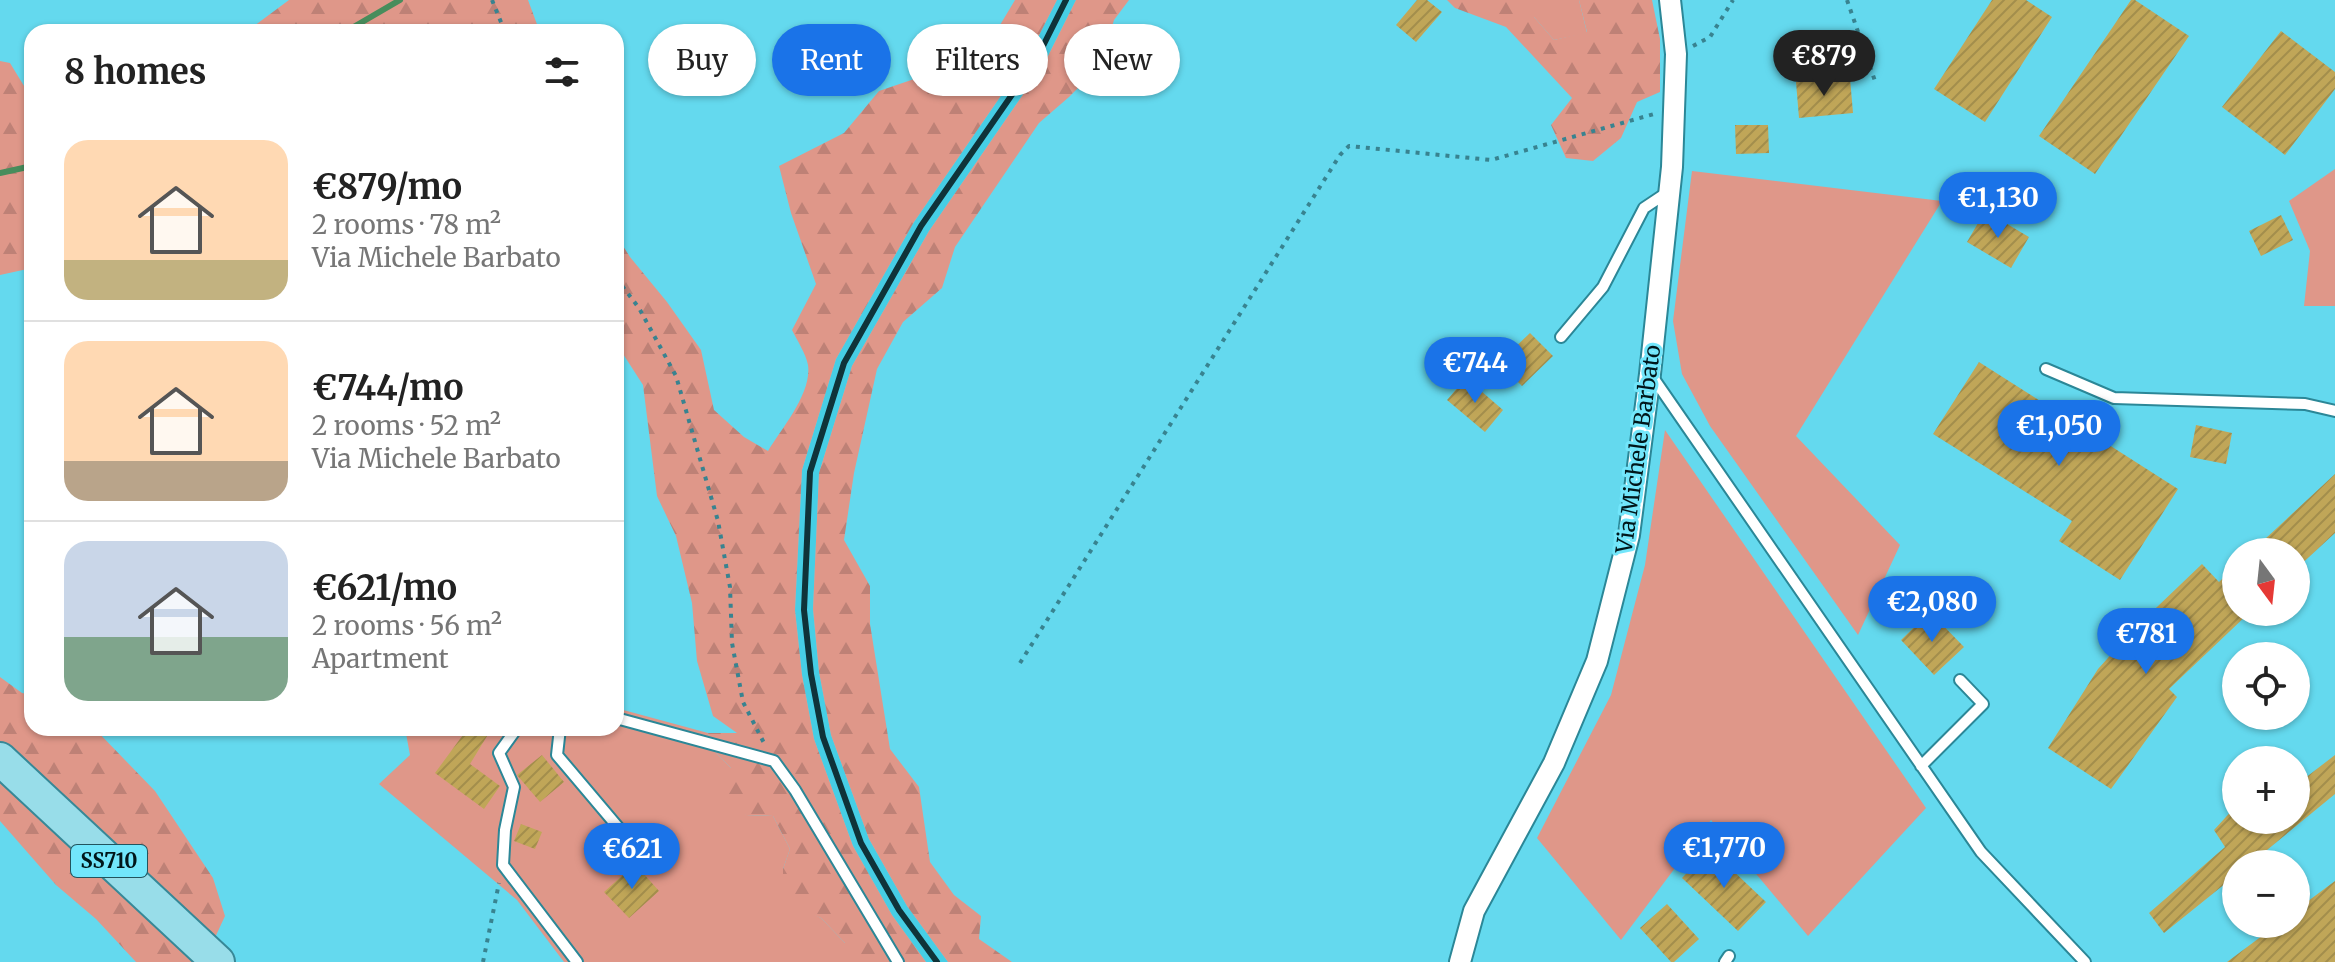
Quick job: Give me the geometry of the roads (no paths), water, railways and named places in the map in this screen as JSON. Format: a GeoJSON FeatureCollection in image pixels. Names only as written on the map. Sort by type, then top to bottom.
{"type":"FeatureCollection","features":[{"type":"Feature","properties":{"kind":"main road","name":"SS710"},"geometry":{"type":"LineString","coordinates":[[0,759],[218,962]]}},
{"type":"Feature","properties":{"kind":"street","name":"Via Michele Barbato"},"geometry":{"type":"LineString","coordinates":[[1460,962],[1474,911],[1554,763],[1597,661],[1629,535],[1669,191],[1676,54],[1670,0]]}},
{"type":"Feature","properties":{"kind":"lane"},"geometry":{"type":"LineString","coordinates":[[1561,337],[1603,287],[1644,208],[1669,191]]}},
{"type":"Feature","properties":{"kind":"lane"},"geometry":{"type":"LineString","coordinates":[[2046,369],[2114,398],[2305,404],[2335,411]]}},
{"type":"Feature","properties":{"kind":"lane"},"geometry":{"type":"LineString","coordinates":[[1650,374],[1981,852],[2085,962]]}},
{"type":"Feature","properties":{"kind":"lane"},"geometry":{"type":"LineString","coordinates":[[1921,766],[1983,704],[1960,680]]}},
{"type":"Feature","properties":{"kind":"lane"},"geometry":{"type":"LineString","coordinates":[[624,720],[774,761],[795,790],[898,962]]}},
{"type":"Feature","properties":{"kind":"lane"},"geometry":{"type":"LineString","coordinates":[[511,736],[499,753],[514,787],[505,830],[503,865],[577,962]]}},
{"type":"Feature","properties":{"kind":"lane"},"geometry":{"type":"LineString","coordinates":[[559,736],[557,755],[639,852]]}},
{"type":"Feature","properties":{"kind":"waterway"},"geometry":{"type":"LineString","coordinates":[[359,24],[400,0]]}},
{"type":"Feature","properties":{"kind":"waterway"},"geometry":{"type":"LineString","coordinates":[[0,173],[24,168]]}},
{"type":"Feature","properties":{"kind":"railway"},"geometry":{"type":"LineString","coordinates":[[937,962],[899,910],[861,843],[823,737],[811,674],[804,610],[810,472],[844,363],[921,226],[1036,60],[1066,0]]}}]}
